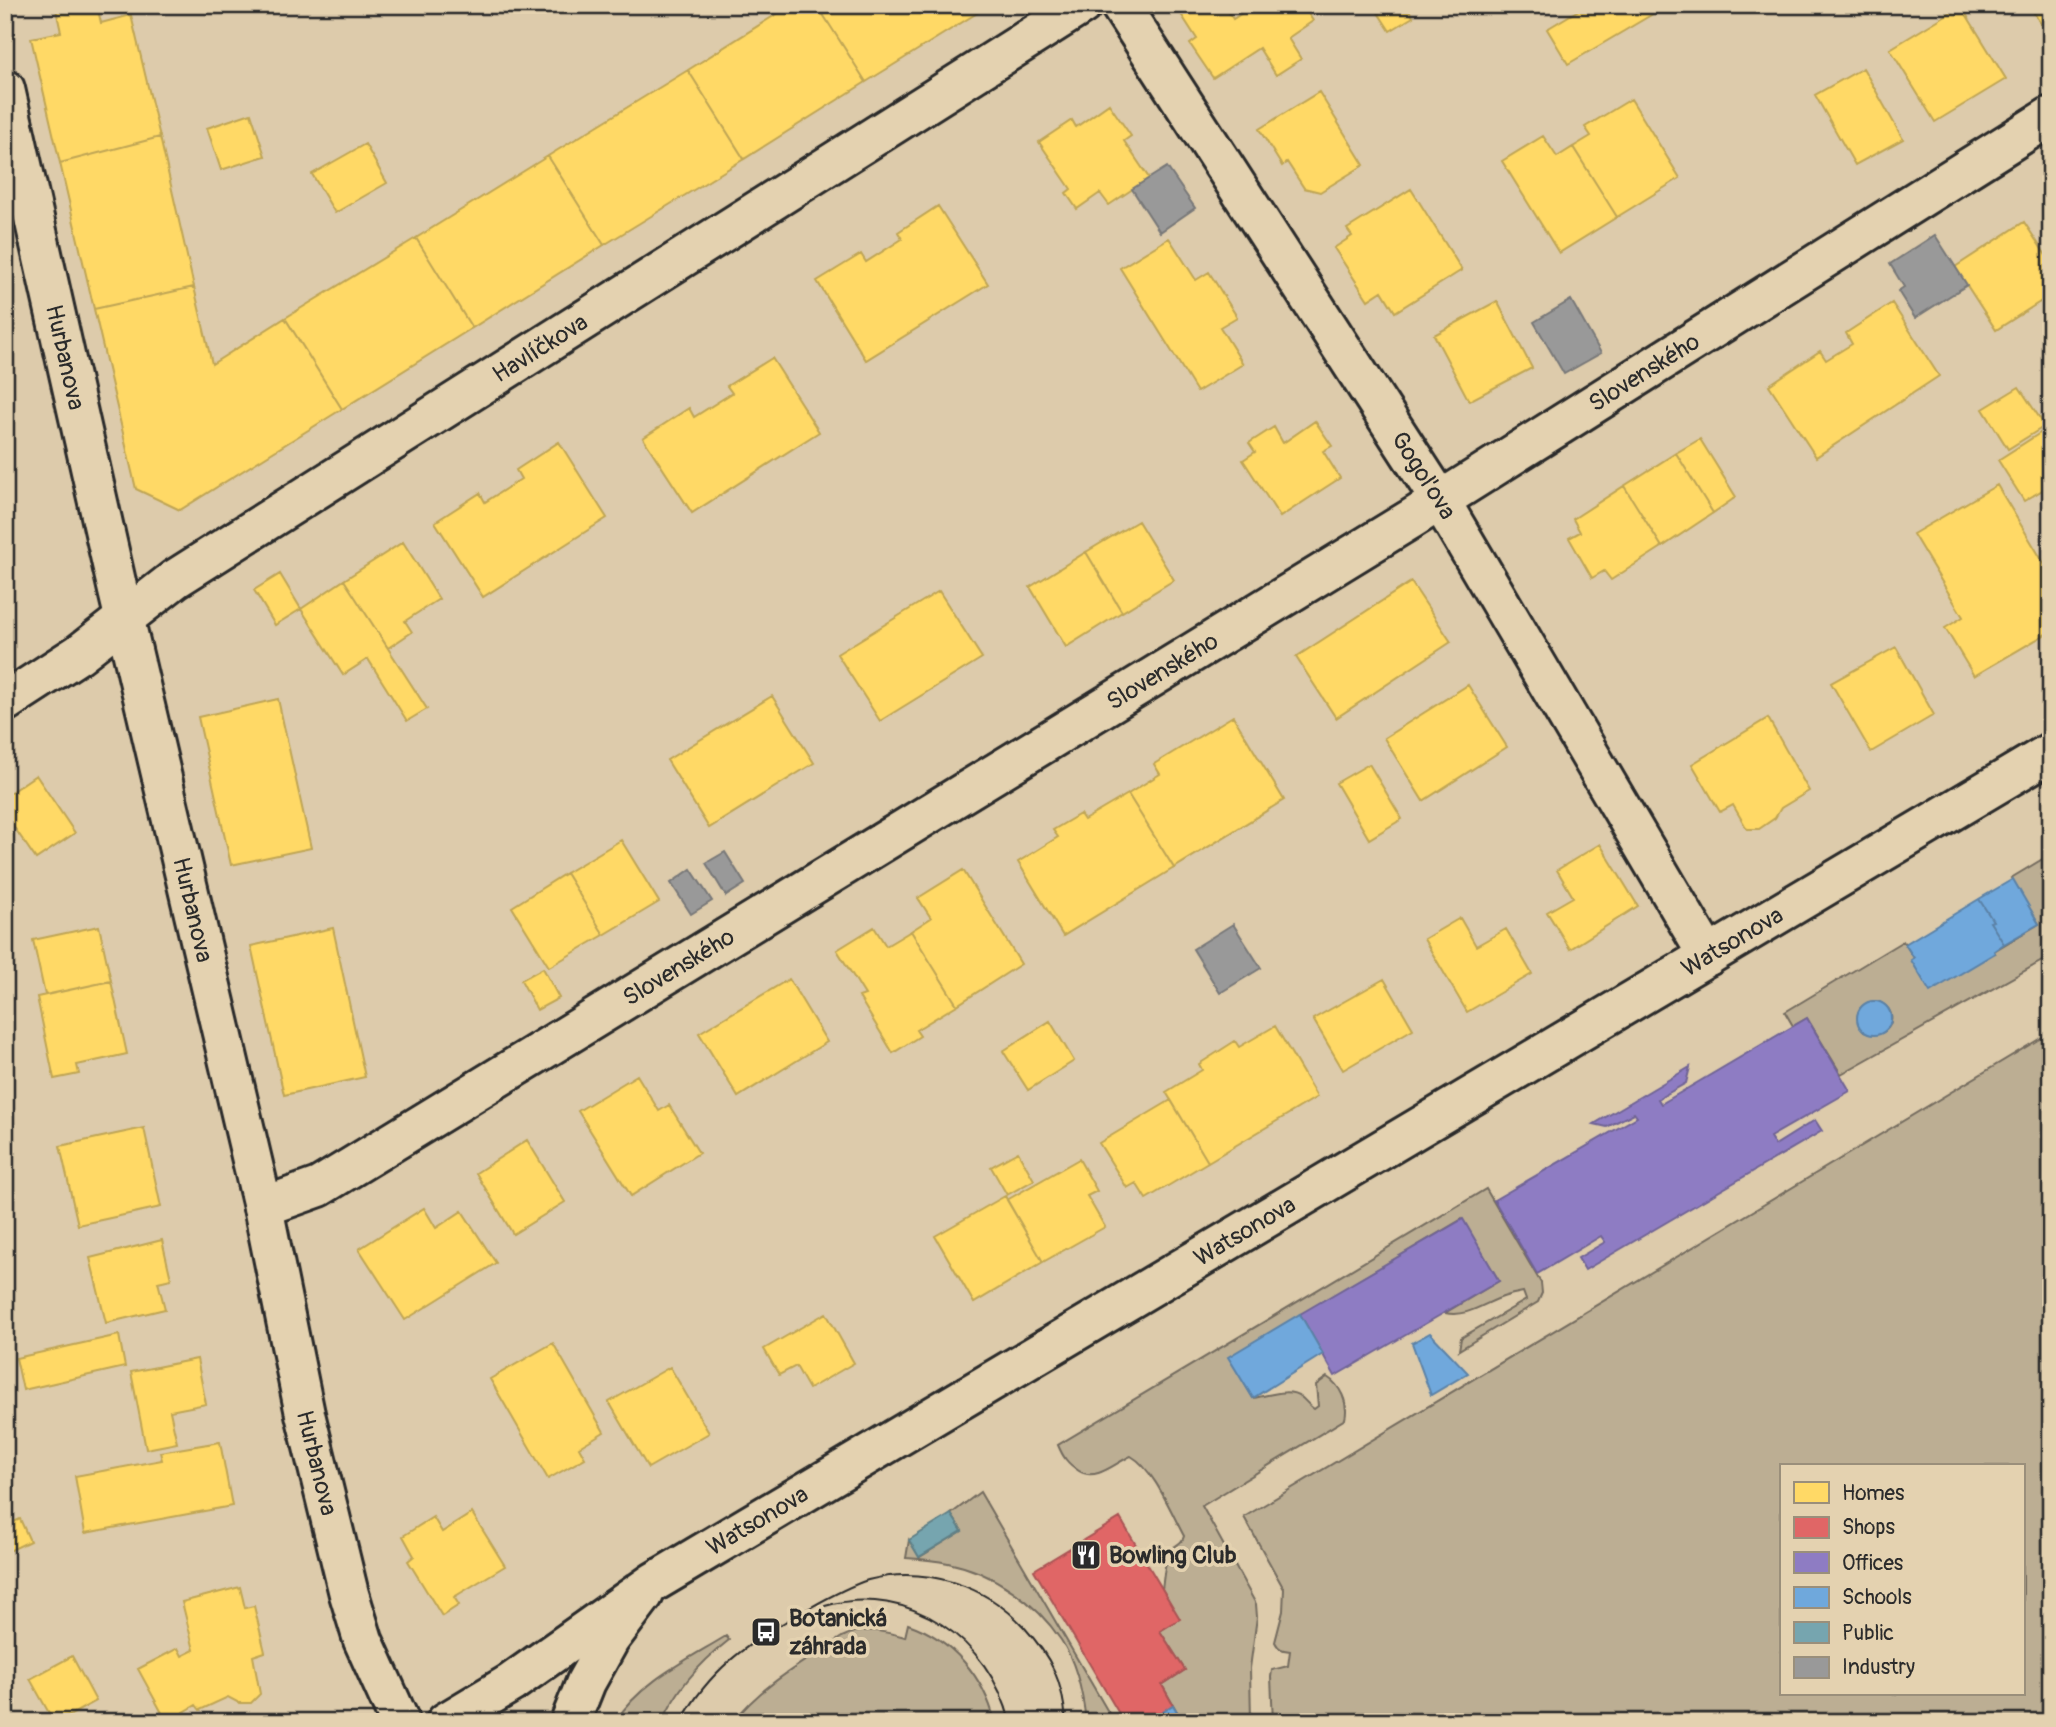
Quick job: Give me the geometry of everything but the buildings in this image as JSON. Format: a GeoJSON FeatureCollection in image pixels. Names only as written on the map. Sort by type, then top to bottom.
{"type":"FeatureCollection","features":[{"type":"Feature","properties":{"kind":"street","name":"Havlíčkova"},"geometry":{"type":"LineString","coordinates":[[5,702],[79,654],[175,579],[1082,5]]}},
{"type":"Feature","properties":{"kind":"street","name":"Gogoľova"},"geometry":{"type":"LineString","coordinates":[[1120,5],[1440,500],[1708,956]]}},
{"type":"Feature","properties":{"kind":"street","name":"Hurbanova"},"geometry":{"type":"LineString","coordinates":[[5,89],[263,1207],[305,1414],[349,1594],[363,1640],[400,1722]]}},
{"type":"Feature","properties":{"kind":"street","name":"Slovenského"},"geometry":{"type":"LineString","coordinates":[[263,1207],[319,1187],[1440,500],[2051,116]]}},
{"type":"Feature","properties":{"kind":"street","name":"Watsonova"},"geometry":{"type":"LineString","coordinates":[[446,1722],[511,1683],[654,1582],[2051,752]]}},
{"type":"Feature","properties":{"kind":"street"},"geometry":{"type":"LineString","coordinates":[[570,1722],[586,1682],[610,1639],[654,1582]]}},
{"type":"Feature","properties":{"kind":"shaded area"},"geometry":{"type":"Polygon","coordinates":[[[2051,854],[2051,956],[1841,1074],[1807,1018],[1793,1026],[1785,1012],[1903,941],[1914,958],[1995,953],[1994,951],[2039,924],[2011,878],[2051,854]],[[1874,1001],[1860,1009],[1858,1022],[1864,1032],[1882,1033],[1888,1029],[1891,1016],[1889,1009],[1874,1001]]]}},
{"type":"Feature","properties":{"kind":"shaded area"},"geometry":{"type":"Polygon","coordinates":[[[2051,1032],[2051,1722],[1273,1722],[1272,1670],[1288,1666],[1290,1651],[1283,1650],[1275,1642],[1283,1611],[1284,1589],[1244,1517],[2051,1032]]]}},
{"type":"Feature","properties":{"kind":"shaded area"},"geometry":{"type":"Polygon","coordinates":[[[1486,1189],[1541,1283],[1542,1293],[1538,1302],[1459,1350],[1461,1338],[1526,1300],[1523,1292],[1469,1311],[1445,1313],[1499,1281],[1462,1219],[1229,1357],[1253,1398],[1278,1393],[1296,1394],[1314,1409],[1318,1406],[1316,1385],[1327,1377],[1342,1395],[1346,1413],[1345,1419],[1202,1506],[1256,1604],[1257,1617],[1250,1668],[1251,1722],[1183,1722],[1162,1685],[1185,1670],[1160,1631],[1179,1619],[1162,1589],[1168,1557],[1184,1536],[1154,1481],[1131,1456],[1099,1473],[1085,1474],[1068,1462],[1058,1445],[1486,1189]]]}},
{"type":"Feature","properties":{"kind":"shaded area"},"geometry":{"type":"Polygon","coordinates":[[[980,1492],[1114,1722],[1086,1722],[1078,1680],[1067,1649],[1051,1626],[1026,1601],[997,1581],[965,1567],[906,1558],[909,1540],[920,1557],[962,1531],[951,1514],[980,1492]]]}},
{"type":"Feature","properties":{"kind":"shaded area"},"geometry":{"type":"Polygon","coordinates":[[[908,1624],[939,1639],[964,1662],[983,1690],[995,1722],[733,1722],[770,1685],[842,1637],[858,1632],[881,1631],[905,1637],[908,1624]]]}},
{"type":"Feature","properties":{"kind":"shaded area"},"geometry":{"type":"Polygon","coordinates":[[[726,1636],[729,1640],[699,1667],[682,1687],[663,1722],[615,1722],[637,1695],[651,1684],[726,1636]]]}},
{"type":"Feature","properties":{"kind":"tram line"},"geometry":{"type":"LineString","coordinates":[[681,1722],[717,1673],[762,1636],[859,1583],[889,1576],[911,1575],[953,1582],[973,1590],[1009,1612],[1033,1638],[1054,1670],[1062,1694],[1066,1722]]}},
{"type":"Feature","properties":{"kind":"tram line"},"geometry":{"type":"LineString","coordinates":[[825,1606],[856,1601],[887,1602],[942,1624],[965,1643],[984,1666],[1000,1692],[1010,1722]]}},
{"type":"Feature","properties":{"kind":"place","name":"Bowling Club"},"geometry":{"type":"Point","coordinates":[1086,1555]}},
{"type":"Feature","properties":{"kind":"place","name":"Botanická záhrada"},"geometry":{"type":"Point","coordinates":[766,1632]}}]}
